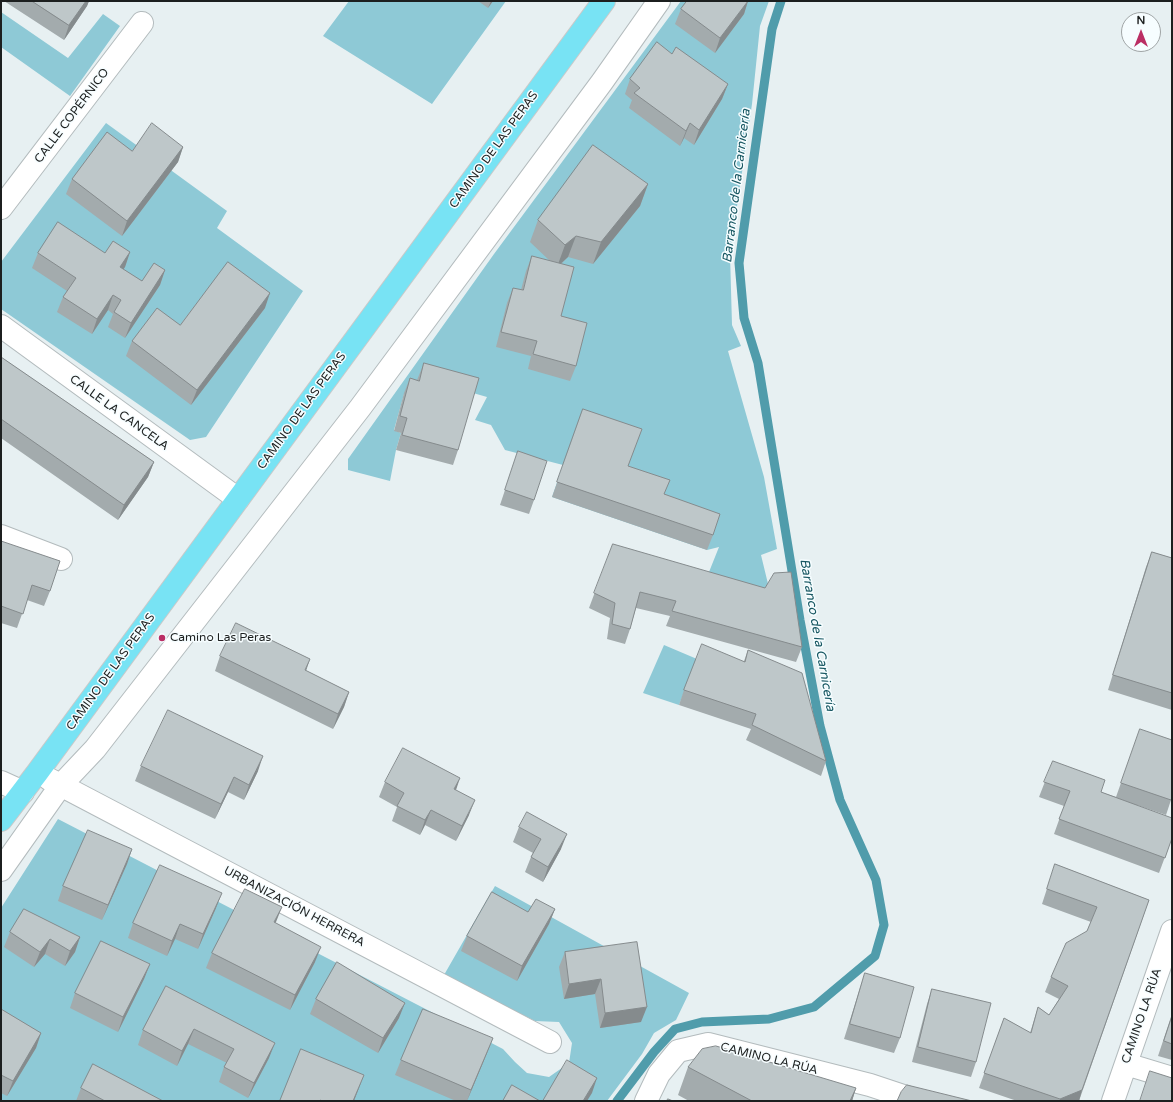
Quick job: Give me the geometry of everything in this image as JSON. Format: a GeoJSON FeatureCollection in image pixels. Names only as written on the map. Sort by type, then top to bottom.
{"type":"FeatureCollection","features":[{"type":"Feature","properties":{"kind":"main road","name":"CAMINO DE LAS PERAS"},"geometry":{"type":"LineString","coordinates":[[1,820],[604,1]]}},
{"type":"Feature","properties":{"kind":"street"},"geometry":{"type":"LineString","coordinates":[[1,870],[61,785],[94,749],[360,408],[602,82],[659,1]]}},
{"type":"Feature","properties":{"kind":"street","name":"CALLE COPÉRNICO"},"geometry":{"type":"LineString","coordinates":[[1,208],[142,23]]}},
{"type":"Feature","properties":{"kind":"street","name":"CALLE LA CANCELA"},"geometry":{"type":"LineString","coordinates":[[1,326],[238,499]]}},
{"type":"Feature","properties":{"kind":"street"},"geometry":{"type":"LineString","coordinates":[[1,536],[61,558]]}},
{"type":"Feature","properties":{"kind":"street","name":"URBANIZACIÓN HERRERA"},"geometry":{"type":"LineString","coordinates":[[37,773],[550,1042]]}},
{"type":"Feature","properties":{"kind":"street"},"geometry":{"type":"LineString","coordinates":[[1,782],[23,792]]}},
{"type":"Feature","properties":{"kind":"street","name":"CAMINO LA RÚA"},"geometry":{"type":"LineString","coordinates":[[1113,1101],[1172,931]]}},
{"type":"Feature","properties":{"kind":"street","name":"CAMINO LA RÚA"},"geometry":{"type":"LineString","coordinates":[[646,1101],[660,1074],[678,1051],[708,1044],[870,1093],[918,1101]]}},
{"type":"Feature","properties":{"kind":"street"},"geometry":{"type":"LineString","coordinates":[[1126,1064],[1172,1078]]}},
{"type":"Feature","properties":{"kind":"shaded area"},"geometry":{"type":"Polygon","coordinates":[[[349,1],[506,1],[432,104],[323,36],[349,1]]]}},
{"type":"Feature","properties":{"kind":"shaded area"},"geometry":{"type":"Polygon","coordinates":[[[681,1],[769,1],[760,26],[752,104],[730,254],[732,325],[741,346],[728,351],[764,477],[777,549],[761,555],[769,588],[760,603],[703,587],[719,547],[707,550],[552,497],[563,465],[505,450],[491,425],[475,420],[487,397],[473,393],[413,396],[404,394],[394,430],[401,433],[390,481],[348,470],[348,459],[494,254],[681,1]]]}},
{"type":"Feature","properties":{"kind":"shaded area"},"geometry":{"type":"Polygon","coordinates":[[[1,12],[68,58],[103,14],[120,26],[70,96],[1,47],[1,12]]]}},
{"type":"Feature","properties":{"kind":"shaded area"},"geometry":{"type":"Polygon","coordinates":[[[106,123],[227,211],[217,228],[303,291],[206,437],[190,440],[1,309],[1,262],[106,123]]]}},
{"type":"Feature","properties":{"kind":"shaded area"},"geometry":{"type":"Polygon","coordinates":[[[664,645],[697,659],[679,705],[643,693],[664,645]]]}},
{"type":"Feature","properties":{"kind":"shaded area"},"geometry":{"type":"Polygon","coordinates":[[[58,819],[503,1049],[527,1073],[549,1077],[569,1063],[572,1043],[559,1022],[535,1021],[444,975],[495,886],[689,993],[676,1020],[654,1033],[642,1054],[607,1101],[1,1101],[1,908],[58,819]]]}},
{"type":"Feature","properties":{"kind":"building"},"geometry":{"type":"Polygon","coordinates":[[[32,1],[86,1],[69,25],[32,1]]]}},
{"type":"Feature","properties":{"kind":"building"},"geometry":{"type":"Polygon","coordinates":[[[687,1],[748,1],[720,38],[681,9],[687,1]]]}},
{"type":"Feature","properties":{"kind":"building"},"geometry":{"type":"Polygon","coordinates":[[[657,42],[672,54],[676,47],[728,84],[699,130],[690,123],[686,131],[634,93],[640,88],[630,79],[657,42]]]}},
{"type":"Feature","properties":{"kind":"building"},"geometry":{"type":"Polygon","coordinates":[[[152,123],[183,147],[127,221],[72,179],[107,132],[132,151],[152,123]]]}},
{"type":"Feature","properties":{"kind":"building"},"geometry":{"type":"Polygon","coordinates":[[[593,145],[648,184],[601,242],[576,236],[565,245],[538,220],[593,145]]]}},
{"type":"Feature","properties":{"kind":"building"},"geometry":{"type":"Polygon","coordinates":[[[58,222],[105,253],[113,241],[130,252],[120,267],[142,281],[154,263],[165,270],[131,323],[114,312],[121,300],[113,295],[97,319],[63,297],[76,278],[38,253],[58,222]]]}},
{"type":"Feature","properties":{"kind":"building"},"geometry":{"type":"Polygon","coordinates":[[[532,256],[574,267],[561,316],[587,323],[576,366],[533,354],[537,341],[501,332],[513,288],[523,290],[532,256]]]}},
{"type":"Feature","properties":{"kind":"building"},"geometry":{"type":"Polygon","coordinates":[[[228,262],[270,293],[197,390],[132,341],[157,308],[180,325],[228,262]]]}},
{"type":"Feature","properties":{"kind":"building"},"geometry":{"type":"Polygon","coordinates":[[[1,357],[154,462],[124,505],[1,419],[1,357]]]}},
{"type":"Feature","properties":{"kind":"building"},"geometry":{"type":"Polygon","coordinates":[[[424,363],[479,378],[458,450],[402,435],[407,418],[400,416],[410,378],[419,381],[424,363]]]}},
{"type":"Feature","properties":{"kind":"building"},"geometry":{"type":"Polygon","coordinates":[[[583,409],[642,429],[628,466],[670,480],[664,494],[720,514],[713,535],[557,482],[583,409]]]}},
{"type":"Feature","properties":{"kind":"building"},"geometry":{"type":"Polygon","coordinates":[[[518,451],[547,461],[534,500],[505,490],[518,451]]]}},
{"type":"Feature","properties":{"kind":"building"},"geometry":{"type":"Polygon","coordinates":[[[1,541],[60,561],[50,591],[32,585],[23,614],[1,606],[1,541]]]}},
{"type":"Feature","properties":{"kind":"building"},"geometry":{"type":"Polygon","coordinates":[[[613,544],[765,588],[774,573],[791,572],[802,647],[672,611],[676,601],[640,592],[630,629],[612,624],[615,603],[594,593],[613,544]]]}},
{"type":"Feature","properties":{"kind":"building"},"geometry":{"type":"Polygon","coordinates":[[[1152,552],[1172,558],[1172,693],[1113,675],[1152,552]]]}},
{"type":"Feature","properties":{"kind":"building"},"geometry":{"type":"Polygon","coordinates":[[[236,623],[310,659],[305,670],[349,692],[338,714],[220,656],[236,623]]]}},
{"type":"Feature","properties":{"kind":"building"},"geometry":{"type":"Polygon","coordinates":[[[702,644],[745,662],[748,650],[802,673],[826,761],[752,725],[756,714],[684,690],[702,644]]]}},
{"type":"Feature","properties":{"kind":"building"},"geometry":{"type":"Polygon","coordinates":[[[168,710],[263,756],[249,785],[234,777],[221,804],[141,766],[168,710]]]}},
{"type":"Feature","properties":{"kind":"building"},"geometry":{"type":"Polygon","coordinates":[[[1140,729],[1172,740],[1171,800],[1121,783],[1140,729]]]}},
{"type":"Feature","properties":{"kind":"building"},"geometry":{"type":"Polygon","coordinates":[[[403,748],[460,778],[454,789],[475,800],[462,826],[431,810],[425,820],[397,806],[404,793],[385,782],[403,748]]]}},
{"type":"Feature","properties":{"kind":"building"},"geometry":{"type":"Polygon","coordinates":[[[1053,761],[1105,780],[1101,792],[1172,818],[1172,838],[1165,858],[1059,819],[1070,791],[1044,782],[1053,761]]]}},
{"type":"Feature","properties":{"kind":"building"},"geometry":{"type":"Polygon","coordinates":[[[527,812],[567,834],[548,867],[531,857],[541,839],[519,827],[527,812]]]}},
{"type":"Feature","properties":{"kind":"building"},"geometry":{"type":"Polygon","coordinates":[[[88,830],[132,849],[108,905],[63,886],[88,830]]]}},
{"type":"Feature","properties":{"kind":"building"},"geometry":{"type":"Polygon","coordinates":[[[1055,864],[1149,900],[1082,1090],[1060,1099],[984,1073],[1004,1018],[1031,1033],[1038,1007],[1049,1015],[1068,986],[1051,977],[1066,943],[1087,931],[1097,907],[1047,889],[1055,864]]]}},
{"type":"Feature","properties":{"kind":"building"},"geometry":{"type":"Polygon","coordinates":[[[160,865],[222,893],[203,934],[180,924],[172,941],[133,923],[160,865]]]}},
{"type":"Feature","properties":{"kind":"building"},"geometry":{"type":"Polygon","coordinates":[[[245,889],[282,907],[274,922],[321,947],[295,995],[212,953],[245,889]]]}},
{"type":"Feature","properties":{"kind":"building"},"geometry":{"type":"Polygon","coordinates":[[[492,892],[528,912],[536,899],[555,909],[522,966],[467,936],[492,892]]]}},
{"type":"Feature","properties":{"kind":"building"},"geometry":{"type":"Polygon","coordinates":[[[24,909],[80,937],[70,951],[50,939],[40,952],[10,932],[24,909]]]}},
{"type":"Feature","properties":{"kind":"building"},"geometry":{"type":"Polygon","coordinates":[[[101,941],[150,964],[123,1017],[75,993],[101,941]]]}},
{"type":"Feature","properties":{"kind":"building"},"geometry":{"type":"Polygon","coordinates":[[[637,942],[647,1007],[605,1013],[601,979],[569,984],[565,952],[637,942]]]}},
{"type":"Feature","properties":{"kind":"building"},"geometry":{"type":"Polygon","coordinates":[[[337,962],[405,1003],[383,1038],[316,999],[337,962]]]}},
{"type":"Feature","properties":{"kind":"building"},"geometry":{"type":"Polygon","coordinates":[[[865,973],[914,987],[900,1038],[850,1024],[865,973]]]}},
{"type":"Feature","properties":{"kind":"building"},"geometry":{"type":"Polygon","coordinates":[[[166,986],[275,1043],[254,1083],[224,1067],[234,1049],[194,1029],[182,1051],[143,1030],[166,986]]]}},
{"type":"Feature","properties":{"kind":"building"},"geometry":{"type":"Polygon","coordinates":[[[932,989],[991,1003],[976,1062],[918,1047],[932,989]]]}},
{"type":"Feature","properties":{"kind":"building"},"geometry":{"type":"Polygon","coordinates":[[[1,1009],[41,1033],[13,1081],[1,1075],[1,1009]]]}},
{"type":"Feature","properties":{"kind":"building"},"geometry":{"type":"Polygon","coordinates":[[[423,1009],[493,1038],[471,1090],[401,1060],[423,1009]]]}},
{"type":"Feature","properties":{"kind":"building"},"geometry":{"type":"Polygon","coordinates":[[[1172,1016],[1172,1044],[1164,1041],[1172,1016]]]}},
{"type":"Feature","properties":{"kind":"building"},"geometry":{"type":"Polygon","coordinates":[[[716,1046],[856,1088],[850,1101],[752,1101],[688,1067],[702,1049],[716,1046]]]}},
{"type":"Feature","properties":{"kind":"building"},"geometry":{"type":"Polygon","coordinates":[[[301,1049],[364,1075],[353,1101],[280,1101],[301,1049]]]}},
{"type":"Feature","properties":{"kind":"building"},"geometry":{"type":"Polygon","coordinates":[[[567,1060],[597,1078],[583,1101],[543,1101],[567,1060]]]}},
{"type":"Feature","properties":{"kind":"building"},"geometry":{"type":"Polygon","coordinates":[[[93,1064],[163,1101],[105,1101],[81,1088],[93,1064]]]}},
{"type":"Feature","properties":{"kind":"building"},"geometry":{"type":"Polygon","coordinates":[[[1150,1071],[1172,1078],[1172,1101],[1140,1101],[1150,1071]]]}},
{"type":"Feature","properties":{"kind":"building"},"geometry":{"type":"Polygon","coordinates":[[[512,1085],[540,1101],[503,1101],[512,1085]]]}},
{"type":"Feature","properties":{"kind":"building"},"geometry":{"type":"Polygon","coordinates":[[[907,1085],[972,1101],[897,1101],[901,1092],[907,1085]]]}},
{"type":"Feature","properties":{"kind":"waterway","name":"Barranco de la Carnicería"},"geometry":{"type":"LineString","coordinates":[[617,1101],[654,1052],[675,1029],[702,1022],[769,1019],[814,1007],[875,956],[884,925],[876,880],[840,800],[820,726],[800,620],[758,363],[744,318],[739,263],[772,29],[781,1]]}},
{"type":"Feature","properties":{"kind":"place","name":"Camino Las Peras"},"geometry":{"type":"Point","coordinates":[162,638]}}]}
